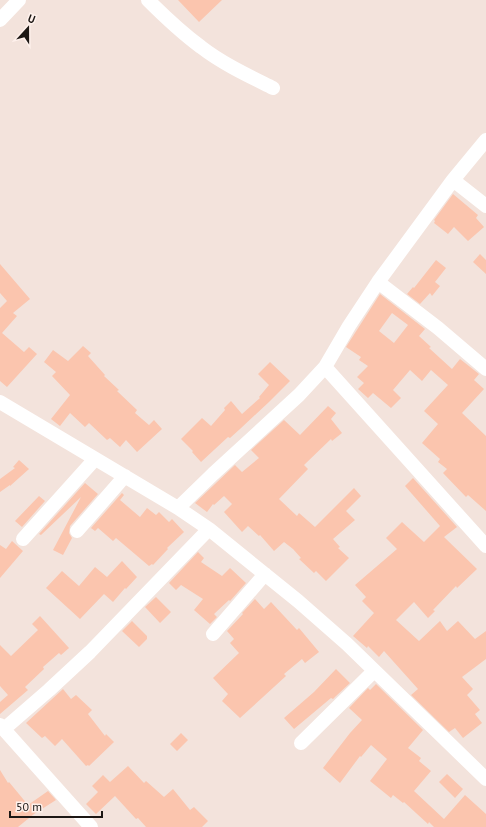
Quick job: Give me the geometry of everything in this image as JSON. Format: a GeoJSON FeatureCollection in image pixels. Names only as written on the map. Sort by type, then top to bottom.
{"type":"FeatureCollection","features":[{"type":"Feature","properties":{"kind":"street"},"geometry":{"type":"LineString","coordinates":[[0,20],[19,0]]}},
{"type":"Feature","properties":{"kind":"street"},"geometry":{"type":"LineString","coordinates":[[148,0],[202,48],[242,73],[274,88]]}},
{"type":"Feature","properties":{"kind":"street"},"geometry":{"type":"LineString","coordinates":[[178,508],[282,411],[325,367],[349,326],[378,282],[453,180],[486,140]]}},
{"type":"Feature","properties":{"kind":"street"},"geometry":{"type":"LineString","coordinates":[[453,180],[486,206]]}},
{"type":"Feature","properties":{"kind":"street"},"geometry":{"type":"LineString","coordinates":[[378,282],[438,328],[486,369]]}},
{"type":"Feature","properties":{"kind":"street"},"geometry":{"type":"LineString","coordinates":[[325,367],[486,546]]}},
{"type":"Feature","properties":{"kind":"street"},"geometry":{"type":"LineString","coordinates":[[0,402],[178,508],[209,529],[265,574],[347,644],[486,779]]}},
{"type":"Feature","properties":{"kind":"street"},"geometry":{"type":"LineString","coordinates":[[23,540],[95,459]]}},
{"type":"Feature","properties":{"kind":"street"},"geometry":{"type":"LineString","coordinates":[[77,531],[125,476]]}},
{"type":"Feature","properties":{"kind":"street"},"geometry":{"type":"LineString","coordinates":[[90,827],[2,727],[49,690],[90,652],[209,529]]}},
{"type":"Feature","properties":{"kind":"street"},"geometry":{"type":"LineString","coordinates":[[213,634],[265,574]]}},
{"type":"Feature","properties":{"kind":"street"},"geometry":{"type":"LineString","coordinates":[[301,743],[374,671]]}},
{"type":"Feature","properties":{"kind":"building"},"geometry":{"type":"Polygon","coordinates":[[[178,0],[222,0],[199,22],[178,0]]]}},
{"type":"Feature","properties":{"kind":"building"},"geometry":{"type":"Polygon","coordinates":[[[453,194],[478,215],[476,218],[484,227],[468,241],[454,227],[448,234],[434,223],[434,220],[453,194]]]}},
{"type":"Feature","properties":{"kind":"building"},"geometry":{"type":"Polygon","coordinates":[[[480,254],[486,260],[486,274],[473,262],[480,254]]]}},
{"type":"Feature","properties":{"kind":"building"},"geometry":{"type":"Polygon","coordinates":[[[436,260],[446,268],[435,282],[440,286],[432,296],[430,293],[420,304],[407,294],[413,287],[414,288],[436,260]]]}},
{"type":"Feature","properties":{"kind":"building"},"geometry":{"type":"Polygon","coordinates":[[[0,264],[30,299],[13,313],[17,316],[2,333],[24,352],[29,347],[37,354],[7,387],[0,381],[0,308],[7,301],[0,293],[0,264]]]}},
{"type":"Feature","properties":{"kind":"building"},"geometry":{"type":"Polygon","coordinates":[[[380,294],[425,329],[419,336],[431,347],[429,348],[452,369],[460,359],[479,374],[474,380],[484,389],[462,413],[486,436],[486,511],[468,495],[466,497],[443,473],[447,469],[438,462],[440,459],[422,443],[438,424],[424,411],[448,385],[431,370],[422,381],[410,370],[393,390],[401,398],[391,408],[373,393],[368,398],[358,389],[364,383],[357,377],[368,366],[359,360],[361,357],[346,347],[380,294]],[[392,313],[379,331],[394,343],[408,325],[392,313]]]}},
{"type":"Feature","properties":{"kind":"building"},"geometry":{"type":"Polygon","coordinates":[[[83,346],[91,353],[88,356],[105,375],[104,376],[137,410],[135,413],[149,425],[154,420],[162,429],[137,452],[126,440],[120,447],[110,438],[107,440],[89,423],[85,427],[70,413],[60,426],[51,419],[70,395],[52,376],[56,372],[44,362],[53,350],[68,361],[83,346]]]}},
{"type":"Feature","properties":{"kind":"building"},"geometry":{"type":"Polygon","coordinates":[[[270,362],[290,381],[240,429],[230,438],[228,437],[201,462],[181,439],[202,418],[211,426],[231,401],[242,414],[260,398],[259,397],[269,385],[258,374],[270,362]]]}},
{"type":"Feature","properties":{"kind":"building"},"geometry":{"type":"Polygon","coordinates":[[[328,406],[336,413],[331,419],[342,433],[332,441],[331,439],[304,465],[308,469],[279,499],[297,516],[299,513],[315,527],[354,488],[361,496],[346,511],[355,520],[333,539],[340,547],[338,548],[349,558],[326,581],[316,571],[314,573],[299,559],[301,558],[293,549],[284,542],[274,551],[260,535],[259,536],[248,526],[242,532],[224,512],[232,504],[224,496],[214,505],[213,504],[207,512],[195,503],[235,465],[242,472],[259,458],[251,450],[284,420],[300,435],[328,406]]]}},
{"type":"Feature","properties":{"kind":"building"},"geometry":{"type":"Polygon","coordinates":[[[19,460],[29,469],[10,486],[0,492],[0,479],[15,468],[13,467],[19,460]]]}},
{"type":"Feature","properties":{"kind":"building"},"geometry":{"type":"Polygon","coordinates":[[[413,478],[457,527],[444,537],[477,569],[457,588],[456,586],[433,610],[435,611],[428,618],[414,602],[396,620],[419,641],[440,621],[447,631],[458,621],[475,639],[486,631],[486,659],[462,677],[473,689],[467,695],[480,710],[475,714],[482,723],[463,738],[455,728],[449,732],[411,695],[418,689],[384,651],[379,657],[368,646],[367,648],[353,636],[374,613],[362,601],[366,597],[355,585],[397,549],[386,538],[402,522],[424,542],[440,526],[405,486],[413,478]]]}},
{"type":"Feature","properties":{"kind":"building"},"geometry":{"type":"Polygon","coordinates":[[[85,483],[98,494],[70,526],[69,533],[72,538],[63,555],[53,550],[81,497],[41,535],[39,534],[85,483]]]}},
{"type":"Feature","properties":{"kind":"building"},"geometry":{"type":"Polygon","coordinates":[[[122,493],[124,495],[120,500],[140,517],[147,508],[156,515],[159,512],[169,522],[172,519],[184,532],[167,548],[168,549],[153,565],[152,564],[149,566],[116,538],[113,541],[98,528],[95,531],[91,528],[122,493]]]}},
{"type":"Feature","properties":{"kind":"building"},"geometry":{"type":"Polygon","coordinates":[[[39,496],[45,501],[22,527],[15,521],[39,496]]]}},
{"type":"Feature","properties":{"kind":"building"},"geometry":{"type":"Polygon","coordinates":[[[12,541],[23,551],[0,578],[0,545],[6,549],[12,541]]]}},
{"type":"Feature","properties":{"kind":"building"},"geometry":{"type":"Polygon","coordinates":[[[198,552],[204,558],[201,562],[222,576],[230,568],[246,583],[230,601],[229,600],[214,614],[217,617],[210,624],[194,610],[203,599],[181,585],[176,590],[169,583],[198,552]]]}},
{"type":"Feature","properties":{"kind":"building"},"geometry":{"type":"Polygon","coordinates":[[[122,561],[137,577],[113,602],[104,594],[80,619],[46,588],[62,571],[79,586],[95,567],[107,577],[122,561]]]}},
{"type":"Feature","properties":{"kind":"building"},"geometry":{"type":"Polygon","coordinates":[[[156,597],[171,612],[160,623],[145,607],[156,597]]]}},
{"type":"Feature","properties":{"kind":"building"},"geometry":{"type":"Polygon","coordinates":[[[255,599],[264,609],[271,602],[297,630],[299,628],[319,652],[305,663],[302,659],[284,674],[286,676],[240,718],[222,701],[228,694],[213,678],[239,653],[230,643],[234,639],[227,631],[255,599]]]}},
{"type":"Feature","properties":{"kind":"building"},"geometry":{"type":"Polygon","coordinates":[[[40,616],[69,648],[61,655],[59,653],[43,667],[44,669],[25,687],[28,690],[0,714],[0,702],[8,695],[0,686],[0,645],[11,656],[38,630],[32,624],[40,616]]]}},
{"type":"Feature","properties":{"kind":"building"},"geometry":{"type":"Polygon","coordinates":[[[132,621],[147,636],[147,639],[139,647],[122,631],[132,621]]]}},
{"type":"Feature","properties":{"kind":"building"},"geometry":{"type":"Polygon","coordinates":[[[336,669],[350,683],[333,699],[331,698],[294,729],[284,718],[314,692],[336,669]]]}},
{"type":"Feature","properties":{"kind":"building"},"geometry":{"type":"Polygon","coordinates":[[[376,684],[423,730],[408,748],[421,758],[419,761],[431,771],[414,791],[444,819],[465,795],[486,814],[486,827],[434,827],[429,822],[428,824],[404,802],[403,803],[393,795],[391,798],[370,781],[387,759],[371,745],[361,757],[360,756],[340,783],[323,768],[362,720],[349,708],[368,688],[370,690],[376,684]]]}},
{"type":"Feature","properties":{"kind":"building"},"geometry":{"type":"Polygon","coordinates":[[[63,689],[71,699],[76,695],[92,710],[88,714],[105,736],[106,734],[114,742],[89,766],[86,766],[62,739],[55,746],[45,736],[42,738],[26,723],[63,689]]]}},
{"type":"Feature","properties":{"kind":"building"},"geometry":{"type":"Polygon","coordinates":[[[181,733],[188,740],[177,751],[170,744],[181,733]]]}},
{"type":"Feature","properties":{"kind":"building"},"geometry":{"type":"Polygon","coordinates":[[[128,766],[144,783],[146,781],[164,797],[173,789],[190,810],[194,807],[208,821],[202,827],[146,827],[138,818],[136,819],[115,796],[96,814],[86,804],[98,792],[92,786],[103,775],[110,782],[128,766]]]}},
{"type":"Feature","properties":{"kind":"building"},"geometry":{"type":"Polygon","coordinates":[[[0,770],[8,783],[9,782],[28,805],[48,791],[56,800],[34,814],[18,827],[0,827],[0,770]]]}},
{"type":"Feature","properties":{"kind":"building"},"geometry":{"type":"Polygon","coordinates":[[[447,774],[463,789],[455,798],[439,782],[447,774]]]}}]}
